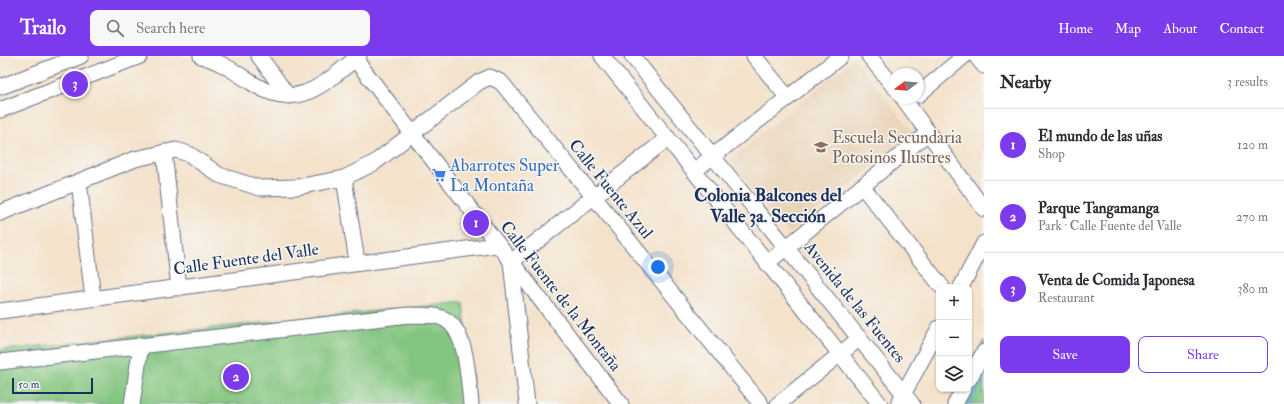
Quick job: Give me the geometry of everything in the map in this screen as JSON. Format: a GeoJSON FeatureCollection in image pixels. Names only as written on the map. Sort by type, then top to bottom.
{"type":"FeatureCollection","features":[{"type":"Feature","properties":{"kind":"street"},"geometry":{"type":"LineString","coordinates":[[0,87],[81,56]]}},
{"type":"Feature","properties":{"kind":"street"},"geometry":{"type":"LineString","coordinates":[[0,110],[140,56]]}},
{"type":"Feature","properties":{"kind":"street"},"geometry":{"type":"LineString","coordinates":[[201,56],[216,60],[263,90],[288,96],[304,94],[320,86],[357,58]]}},
{"type":"Feature","properties":{"kind":"street"},"geometry":{"type":"LineString","coordinates":[[259,56],[288,96]]}},
{"type":"Feature","properties":{"kind":"street"},"geometry":{"type":"LineString","coordinates":[[602,56],[880,404]]}},
{"type":"Feature","properties":{"kind":"street","name":"Avenida de las Fuentes"},"geometry":{"type":"LineString","coordinates":[[632,56],[860,338],[905,400]]}},
{"type":"Feature","properties":{"kind":"street"},"geometry":{"type":"LineString","coordinates":[[754,56],[788,98]]}},
{"type":"Feature","properties":{"kind":"street"},"geometry":{"type":"LineString","coordinates":[[694,171],[841,56]]}},
{"type":"Feature","properties":{"kind":"street"},"geometry":{"type":"LineString","coordinates":[[868,56],[888,80]]}},
{"type":"Feature","properties":{"kind":"street"},"geometry":{"type":"LineString","coordinates":[[924,88],[964,56]]}},
{"type":"Feature","properties":{"kind":"street"},"geometry":{"type":"LineString","coordinates":[[976,56],[984,66]]}},
{"type":"Feature","properties":{"kind":"street","name":"Calle Fuente de la Montaña"},"geometry":{"type":"LineString","coordinates":[[357,58],[497,245],[620,404]]}},
{"type":"Feature","properties":{"kind":"street","name":"Calle Fuente Azul"},"geometry":{"type":"LineString","coordinates":[[413,134],[479,82],[490,77],[501,82],[593,198],[761,404]]}},
{"type":"Feature","properties":{"kind":"street"},"geometry":{"type":"LineString","coordinates":[[914,104],[928,133],[984,209]]}},
{"type":"Feature","properties":{"kind":"street"},"geometry":{"type":"LineString","coordinates":[[767,263],[928,133]]}},
{"type":"Feature","properties":{"kind":"street"},"geometry":{"type":"LineString","coordinates":[[0,213],[135,159],[176,150],[189,154],[219,175],[260,188],[297,187],[344,178],[374,163],[413,134]]}},
{"type":"Feature","properties":{"kind":"street"},"geometry":{"type":"LineString","coordinates":[[527,404],[510,262],[668,138]]}},
{"type":"Feature","properties":{"kind":"street"},"geometry":{"type":"LineString","coordinates":[[164,152],[179,288]]}},
{"type":"Feature","properties":{"kind":"street"},"geometry":{"type":"LineString","coordinates":[[344,178],[357,262]]}},
{"type":"Feature","properties":{"kind":"street"},"geometry":{"type":"LineString","coordinates":[[79,182],[93,298]]}},
{"type":"Feature","properties":{"kind":"street"},"geometry":{"type":"LineString","coordinates":[[862,186],[940,284]]}},
{"type":"Feature","properties":{"kind":"street"},"geometry":{"type":"LineString","coordinates":[[963,284],[984,243]]}},
{"type":"Feature","properties":{"kind":"street","name":"Calle Fuente del Valle"},"geometry":{"type":"LineString","coordinates":[[0,311],[179,288],[357,262],[497,245]]}},
{"type":"Feature","properties":{"kind":"street"},"geometry":{"type":"LineString","coordinates":[[0,362],[408,315],[439,316],[452,323],[462,340],[471,404]]}},
{"type":"Feature","properties":{"kind":"street"},"geometry":{"type":"LineString","coordinates":[[905,400],[936,334]]}},
{"type":"Feature","properties":{"kind":"street"},"geometry":{"type":"LineString","coordinates":[[778,404],[860,338]]}},
{"type":"Feature","properties":{"kind":"street"},"geometry":{"type":"LineString","coordinates":[[132,404],[141,345]]}},
{"type":"Feature","properties":{"kind":"street"},"geometry":{"type":"LineString","coordinates":[[972,374],[984,352]]}},
{"type":"Feature","properties":{"kind":"street"},"geometry":{"type":"LineString","coordinates":[[955,404],[961,392]]}},
{"type":"Feature","properties":{"kind":"shaded area","name":"Escuela Secundaria Potosinos Ilustres"},"geometry":{"type":"Polygon","coordinates":[[[854,59],[888,102],[888,104],[890,104],[914,134],[788,234],[729,160],[854,59]]]}},
{"type":"Feature","properties":{"kind":"green space"},"geometry":{"type":"Polygon","coordinates":[[[463,302],[475,404],[0,404],[0,350],[463,302]]]}},
{"type":"Feature","properties":{"kind":"green space"},"geometry":{"type":"Polygon","coordinates":[[[984,340],[984,404],[950,404],[965,392],[972,392],[972,363],[984,340]]]}},
{"type":"Feature","properties":{"kind":"waterway"},"geometry":{"type":"LineString","coordinates":[[969,404],[984,376]]}},
{"type":"Feature","properties":{"kind":"place","name":"Venta de Comida Japonesa"},"geometry":{"type":"Point","coordinates":[75,84]}},
{"type":"Feature","properties":{"kind":"place","name":"Escuela Secundaria Potosinos Ilustres"},"geometry":{"type":"Point","coordinates":[821,147]}},
{"type":"Feature","properties":{"kind":"place","name":"Abarrotes Super La Montaña"},"geometry":{"type":"Point","coordinates":[439,175]}},
{"type":"Feature","properties":{"kind":"place","name":"El mundo de las uñas"},"geometry":{"type":"Point","coordinates":[476,223]}},
{"type":"Feature","properties":{"kind":"place","name":"Parque Tangamanga"},"geometry":{"type":"Point","coordinates":[236,377]}},
{"type":"Feature","properties":{"kind":"district","name":"Colonia Balcones del Valle 3a. Sección"},"geometry":{"type":"Point","coordinates":[768,205]}}]}
